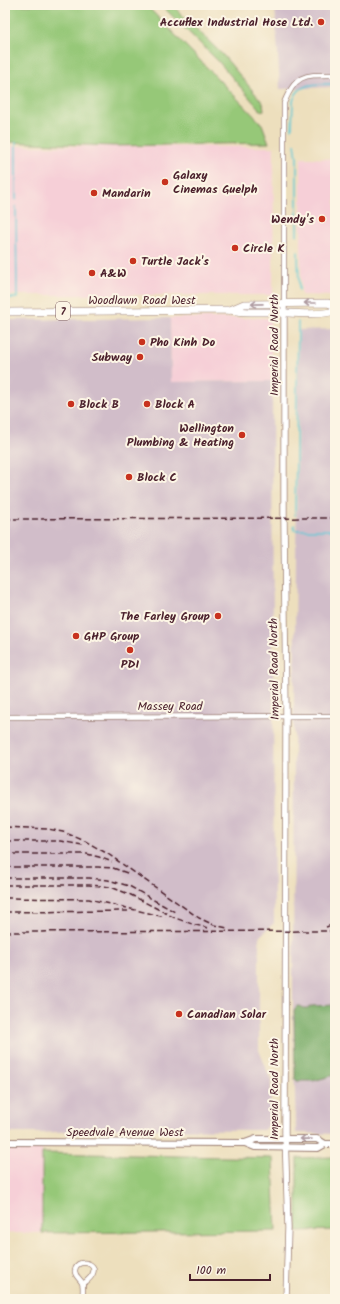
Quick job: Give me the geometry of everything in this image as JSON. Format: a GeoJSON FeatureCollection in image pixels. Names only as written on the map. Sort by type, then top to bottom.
{"type":"FeatureCollection","features":[{"type":"Feature","properties":{"kind":"main road","name":"Woodlawn Road West"},"geometry":{"type":"LineString","coordinates":[[230,310],[244,304],[328,303],[335,306]]}},
{"type":"Feature","properties":{"kind":"main road","name":"Woodlawn Road West"},"geometry":{"type":"LineString","coordinates":[[5,312],[230,310],[244,312],[328,313],[335,311]]}},
{"type":"Feature","properties":{"kind":"main road","name":"Speedvale Avenue West"},"geometry":{"type":"LineString","coordinates":[[5,1142],[245,1143],[256,1139],[317,1139],[326,1144]]}},
{"type":"Feature","properties":{"kind":"main road","name":"Speedvale Avenue West"},"geometry":{"type":"LineString","coordinates":[[245,1143],[255,1147],[286,1148],[318,1148],[326,1144],[335,1144]]}},
{"type":"Feature","properties":{"kind":"street","name":"Imperial Road North"},"geometry":{"type":"LineString","coordinates":[[286,1299],[288,1228],[285,1139],[286,716],[284,526],[284,103],[290,89],[299,79],[312,75],[335,75]]}},
{"type":"Feature","properties":{"kind":"street","name":"Massey Road"},"geometry":{"type":"LineString","coordinates":[[5,717],[335,716]]}},
{"type":"Feature","properties":{"kind":"street"},"geometry":{"type":"LineString","coordinates":[[83,1284],[94,1274],[91,1265],[85,1263],[78,1264],[75,1272],[83,1284],[83,1299]]}},
{"type":"Feature","properties":{"kind":"shaded area"},"geometry":{"type":"Polygon","coordinates":[[[275,5],[335,5],[335,87],[280,89],[275,5]]]}},
{"type":"Feature","properties":{"kind":"shaded area"},"geometry":{"type":"Polygon","coordinates":[[[5,146],[274,147],[273,295],[5,295],[5,146]]]}},
{"type":"Feature","properties":{"kind":"shaded area"},"geometry":{"type":"Polygon","coordinates":[[[301,158],[335,159],[335,296],[301,295],[301,158]]]}},
{"type":"Feature","properties":{"kind":"shaded area"},"geometry":{"type":"Polygon","coordinates":[[[170,318],[270,318],[272,381],[171,382],[170,318]]]}},
{"type":"Feature","properties":{"kind":"shaded area"},"geometry":{"type":"Polygon","coordinates":[[[170,318],[171,382],[272,381],[274,923],[259,937],[259,1050],[271,1081],[270,1125],[263,1130],[101,1129],[41,1133],[5,1133],[5,320],[170,318]]]}},
{"type":"Feature","properties":{"kind":"shaded area"},"geometry":{"type":"Polygon","coordinates":[[[335,329],[335,1134],[296,1133],[293,1021],[294,710],[299,330],[335,329]]]}},
{"type":"Feature","properties":{"kind":"shaded area"},"geometry":{"type":"Polygon","coordinates":[[[5,1148],[42,1148],[42,1233],[5,1233],[5,1148]]]}},
{"type":"Feature","properties":{"kind":"green space"},"geometry":{"type":"Polygon","coordinates":[[[5,5],[146,5],[262,124],[269,143],[114,146],[5,142],[5,5]]]}},
{"type":"Feature","properties":{"kind":"green space"},"geometry":{"type":"Polygon","coordinates":[[[161,5],[172,5],[223,55],[263,103],[264,110],[261,111],[218,61],[161,5]]]}},
{"type":"Feature","properties":{"kind":"green space"},"geometry":{"type":"Polygon","coordinates":[[[335,1005],[335,1048],[334,1047],[331,1050],[335,1056],[335,1075],[313,1081],[297,1081],[295,1079],[294,1010],[297,1006],[308,1008],[311,1006],[335,1005]]]}},
{"type":"Feature","properties":{"kind":"green space"},"geometry":{"type":"Polygon","coordinates":[[[42,1153],[273,1158],[276,1231],[42,1233],[42,1153]]]}},
{"type":"Feature","properties":{"kind":"green space"},"geometry":{"type":"Polygon","coordinates":[[[335,1157],[335,1230],[297,1231],[297,1158],[335,1157]]]}},
{"type":"Feature","properties":{"kind":"waterway"},"geometry":{"type":"LineString","coordinates":[[292,129],[293,101],[299,90],[310,85],[335,84]]}},
{"type":"Feature","properties":{"kind":"waterway"},"geometry":{"type":"LineString","coordinates":[[16,142],[16,200]]}},
{"type":"Feature","properties":{"kind":"waterway"},"geometry":{"type":"LineString","coordinates":[[295,144],[297,157],[297,235]]}},
{"type":"Feature","properties":{"kind":"waterway"},"geometry":{"type":"LineString","coordinates":[[5,298],[17,298],[16,206]]}},
{"type":"Feature","properties":{"kind":"waterway"},"geometry":{"type":"LineString","coordinates":[[298,252],[299,290]]}},
{"type":"Feature","properties":{"kind":"waterway"},"geometry":{"type":"LineString","coordinates":[[295,515],[298,322]]}},
{"type":"Feature","properties":{"kind":"waterway"},"geometry":{"type":"LineString","coordinates":[[294,525],[294,530],[335,530]]}},
{"type":"Feature","properties":{"kind":"railway"},"geometry":{"type":"LineString","coordinates":[[5,519],[335,518]]}},
{"type":"Feature","properties":{"kind":"railway"},"geometry":{"type":"LineString","coordinates":[[5,827],[48,829],[63,832],[85,841],[108,854],[199,918],[214,925],[227,928]]}},
{"type":"Feature","properties":{"kind":"railway"},"geometry":{"type":"LineString","coordinates":[[5,841],[60,841],[83,845]]}},
{"type":"Feature","properties":{"kind":"railway"},"geometry":{"type":"LineString","coordinates":[[5,854],[87,854],[112,862]]}},
{"type":"Feature","properties":{"kind":"railway"},"geometry":{"type":"LineString","coordinates":[[5,867],[98,867],[113,868],[130,874]]}},
{"type":"Feature","properties":{"kind":"railway"},"geometry":{"type":"LineString","coordinates":[[5,878],[89,878],[108,880],[129,886],[175,912]]}},
{"type":"Feature","properties":{"kind":"railway"},"geometry":{"type":"LineString","coordinates":[[5,885],[89,885],[111,887],[131,895],[175,918],[208,928]]}},
{"type":"Feature","properties":{"kind":"railway"},"geometry":{"type":"LineString","coordinates":[[5,898],[89,899],[165,917]]}},
{"type":"Feature","properties":{"kind":"railway"},"geometry":{"type":"LineString","coordinates":[[5,912],[129,911]]}},
{"type":"Feature","properties":{"kind":"railway"},"geometry":{"type":"LineString","coordinates":[[326,927],[335,924]]}},
{"type":"Feature","properties":{"kind":"railway"},"geometry":{"type":"LineString","coordinates":[[5,932],[335,931]]}},
{"type":"Feature","properties":{"kind":"place","name":"Accuflex Industrial Hose Ltd."},"geometry":{"type":"Point","coordinates":[321,22]}},
{"type":"Feature","properties":{"kind":"place","name":"Galaxy Cinemas Guelph"},"geometry":{"type":"Point","coordinates":[165,182]}},
{"type":"Feature","properties":{"kind":"place","name":"Mandarin"},"geometry":{"type":"Point","coordinates":[94,193]}},
{"type":"Feature","properties":{"kind":"place","name":"Wendy's"},"geometry":{"type":"Point","coordinates":[322,219]}},
{"type":"Feature","properties":{"kind":"place","name":"Circle K"},"geometry":{"type":"Point","coordinates":[235,248]}},
{"type":"Feature","properties":{"kind":"place","name":"Turtle Jack's"},"geometry":{"type":"Point","coordinates":[133,261]}},
{"type":"Feature","properties":{"kind":"place","name":"A&W"},"geometry":{"type":"Point","coordinates":[92,273]}},
{"type":"Feature","properties":{"kind":"place","name":"Pho Kinh Do"},"geometry":{"type":"Point","coordinates":[142,342]}},
{"type":"Feature","properties":{"kind":"place","name":"Subway"},"geometry":{"type":"Point","coordinates":[140,357]}},
{"type":"Feature","properties":{"kind":"place","name":"Block B"},"geometry":{"type":"Point","coordinates":[71,404]}},
{"type":"Feature","properties":{"kind":"place","name":"Block A"},"geometry":{"type":"Point","coordinates":[147,404]}},
{"type":"Feature","properties":{"kind":"place","name":"Wellington Plumbing & Heating"},"geometry":{"type":"Point","coordinates":[242,435]}},
{"type":"Feature","properties":{"kind":"place","name":"Block C"},"geometry":{"type":"Point","coordinates":[129,477]}},
{"type":"Feature","properties":{"kind":"place","name":"The Farley Group"},"geometry":{"type":"Point","coordinates":[218,616]}},
{"type":"Feature","properties":{"kind":"place","name":"GHP Group"},"geometry":{"type":"Point","coordinates":[76,636]}},
{"type":"Feature","properties":{"kind":"place","name":"PDI"},"geometry":{"type":"Point","coordinates":[130,650]}},
{"type":"Feature","properties":{"kind":"place","name":"Canadian Solar"},"geometry":{"type":"Point","coordinates":[179,1014]}}]}
